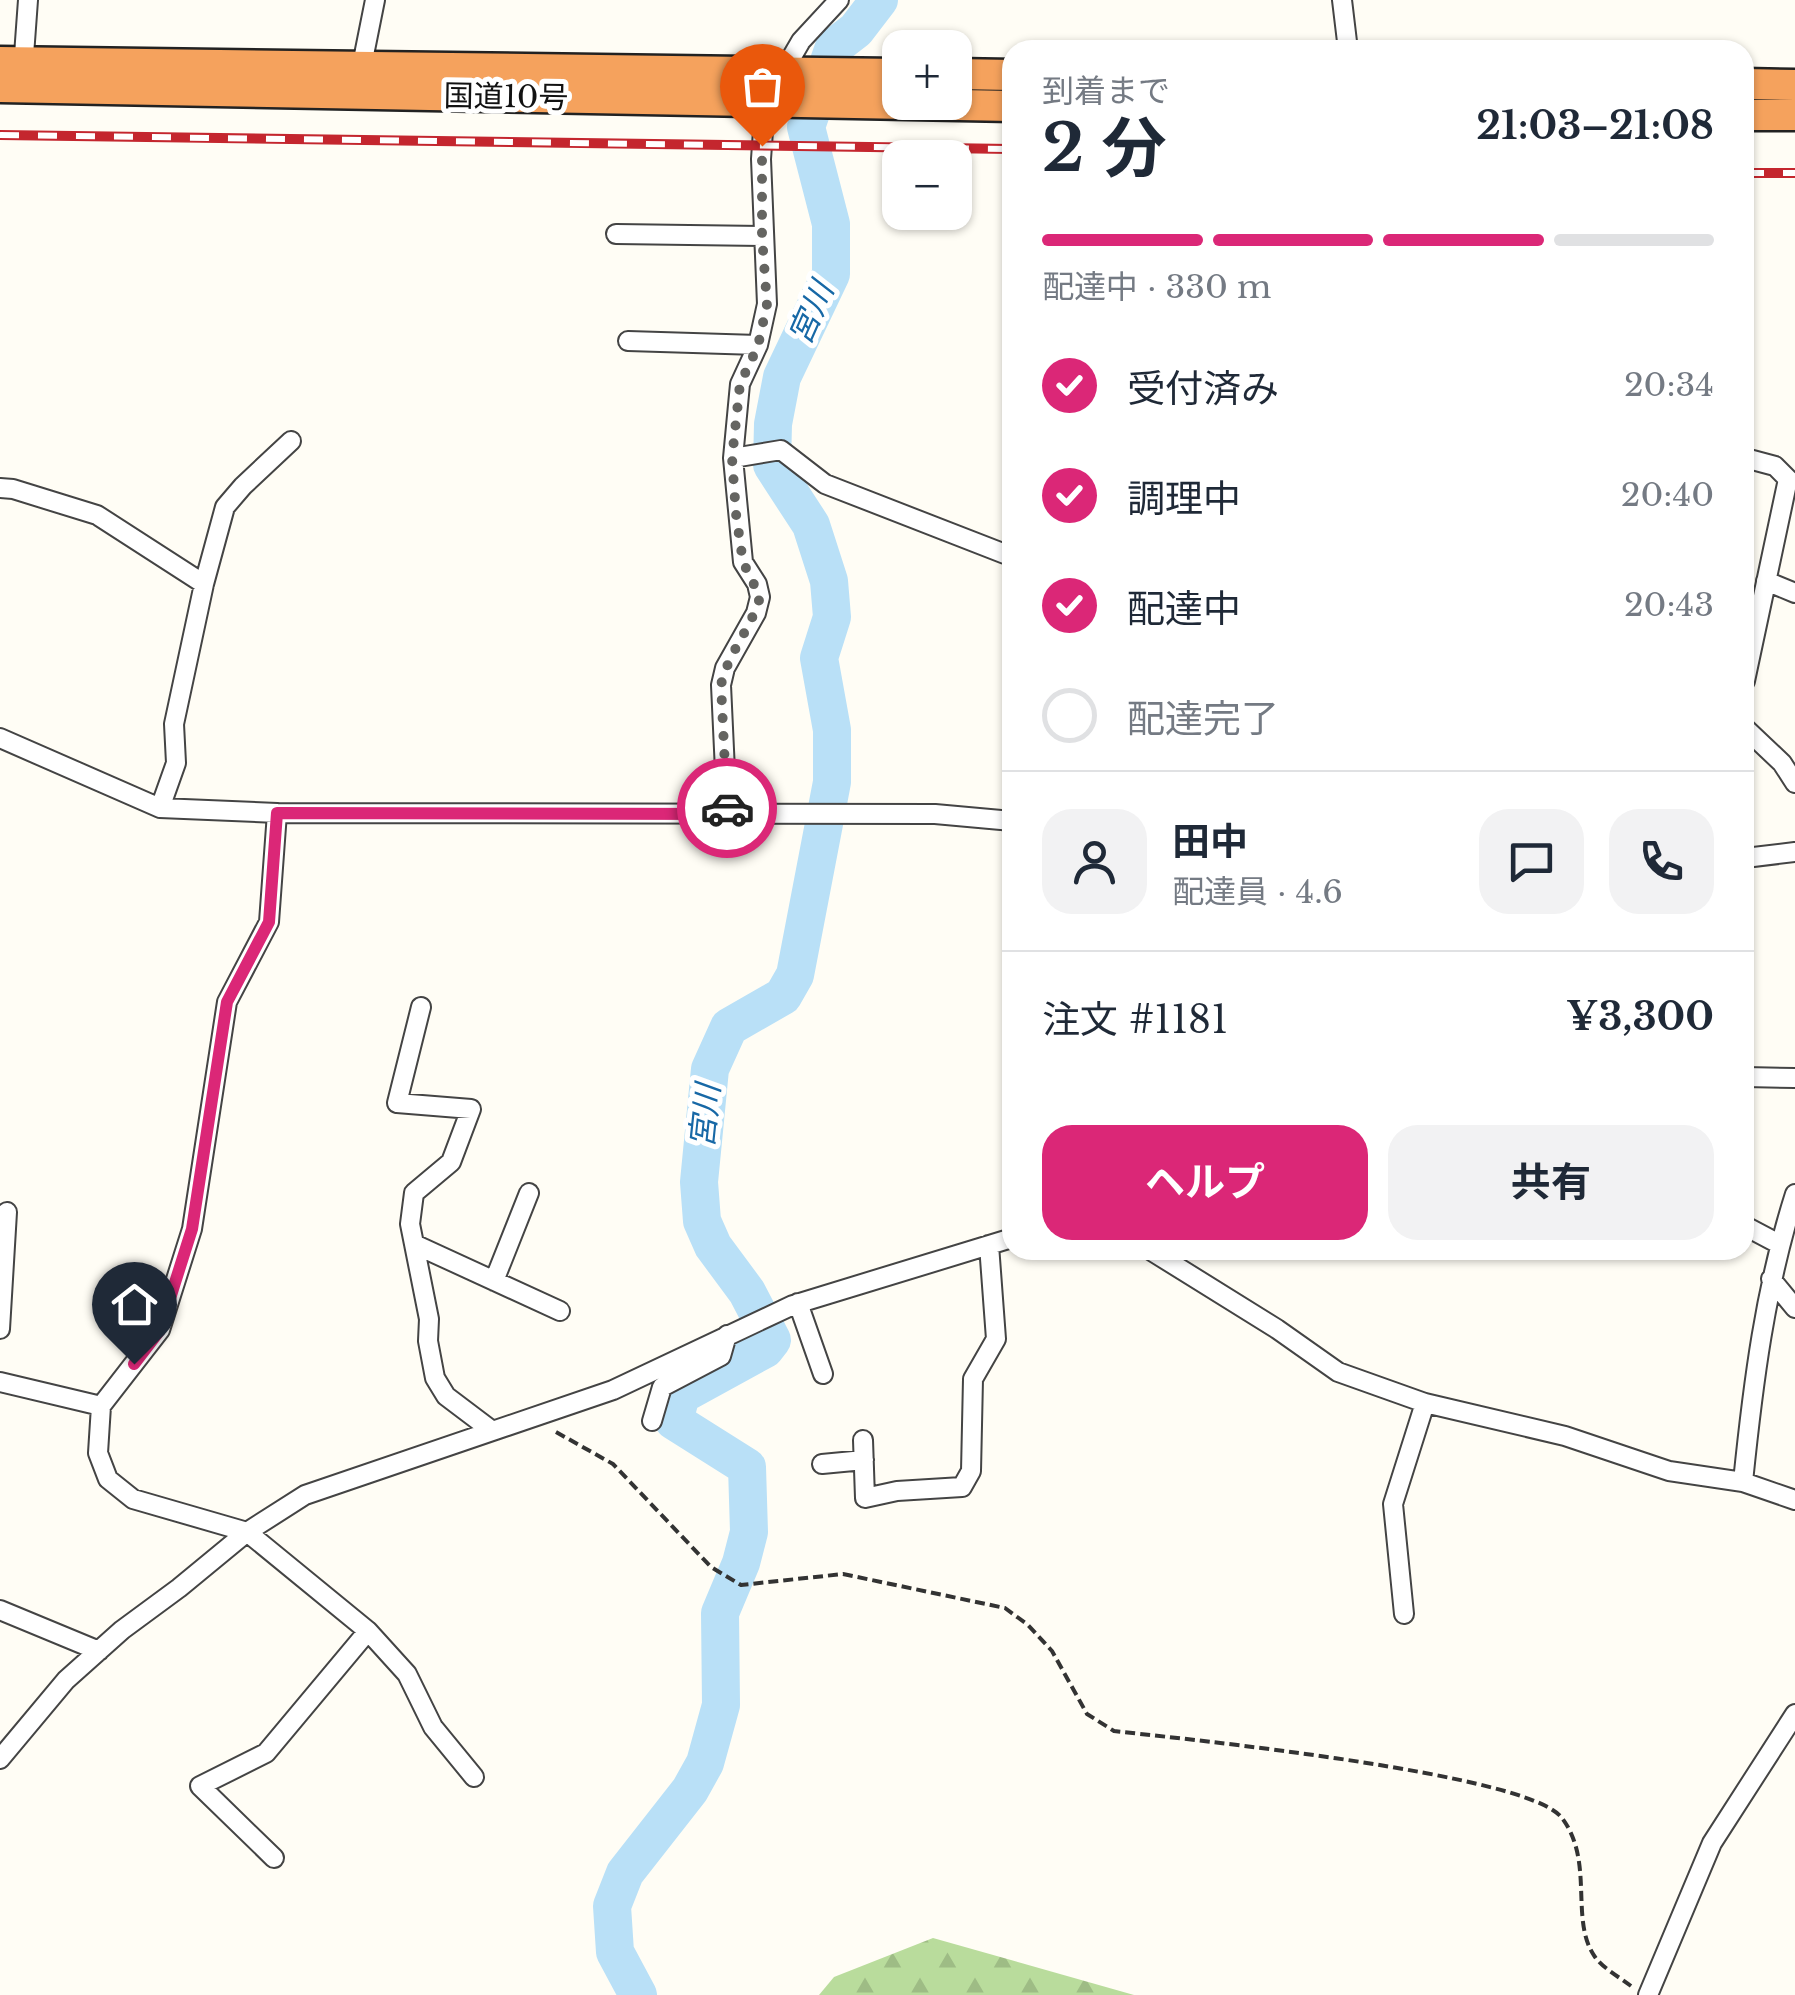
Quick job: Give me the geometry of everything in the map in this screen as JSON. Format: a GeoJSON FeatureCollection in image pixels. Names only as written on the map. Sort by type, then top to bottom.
{"type":"FeatureCollection","features":[{"type":"Feature","properties":{"kind":"highway","name":"国道10号"},"geometry":{"type":"LineString","coordinates":[[12,75],[362,65],[882,74]]}},
{"type":"Feature","properties":{"kind":"highway"},"geometry":{"type":"LineString","coordinates":[[972,74],[1002,75]]}},
{"type":"Feature","properties":{"kind":"highway","name":"国道10号"},"geometry":{"type":"LineString","coordinates":[[12,75],[766,103],[1002,106]]}},
{"type":"Feature","properties":{"kind":"highway"},"geometry":{"type":"LineString","coordinates":[[1754,84],[1795,85]]}},
{"type":"Feature","properties":{"kind":"highway"},"geometry":{"type":"LineString","coordinates":[[1754,114],[1795,115]]}},
{"type":"Feature","properties":{"kind":"street"},"geometry":{"type":"LineString","coordinates":[[12,75],[28,0]]}},
{"type":"Feature","properties":{"kind":"street"},"geometry":{"type":"LineString","coordinates":[[362,65],[376,0]]}},
{"type":"Feature","properties":{"kind":"street"},"geometry":{"type":"LineString","coordinates":[[727,814],[721,685],[725,668],[756,613],[760,597],[743,562],[732,458],[740,384],[758,346],[767,304],[761,158],[766,103],[801,41],[839,0]]}},
{"type":"Feature","properties":{"kind":"street"},"geometry":{"type":"LineString","coordinates":[[1342,0],[1347,40]]}},
{"type":"Feature","properties":{"kind":"street"},"geometry":{"type":"LineString","coordinates":[[616,234],[762,236]]}},
{"type":"Feature","properties":{"kind":"street"},"geometry":{"type":"LineString","coordinates":[[628,341],[758,346]]}},
{"type":"Feature","properties":{"kind":"street"},"geometry":{"type":"LineString","coordinates":[[160,808],[176,764],[174,724],[225,508],[291,442]]}},
{"type":"Feature","properties":{"kind":"street"},"geometry":{"type":"LineString","coordinates":[[732,458],[781,450],[825,484],[1002,553]]}},
{"type":"Feature","properties":{"kind":"street"},"geometry":{"type":"LineString","coordinates":[[1754,460],[1775,466],[1788,478],[1754,638]]}},
{"type":"Feature","properties":{"kind":"street"},"geometry":{"type":"LineString","coordinates":[[0,488],[97,515],[204,584]]}},
{"type":"Feature","properties":{"kind":"street"},"geometry":{"type":"LineString","coordinates":[[1766,582],[1795,593]]}},
{"type":"Feature","properties":{"kind":"street"},"geometry":{"type":"LineString","coordinates":[[1754,737],[1782,763],[1795,783]]}},
{"type":"Feature","properties":{"kind":"street"},"geometry":{"type":"LineString","coordinates":[[0,738],[160,808],[277,813],[934,814],[1002,820]]}},
{"type":"Feature","properties":{"kind":"street"},"geometry":{"type":"LineString","coordinates":[[277,813],[269,922],[227,1002],[192,1229],[160,1330],[100,1406],[98,1453],[108,1479],[134,1499],[247,1532],[368,1631],[407,1674],[433,1727],[474,1777]]}},
{"type":"Feature","properties":{"kind":"street"},"geometry":{"type":"LineString","coordinates":[[1754,857],[1795,852]]}},
{"type":"Feature","properties":{"kind":"street"},"geometry":{"type":"LineString","coordinates":[[421,1006],[398,1104],[471,1109],[451,1162],[414,1193],[410,1224],[429,1320],[428,1342],[435,1378],[446,1396],[491,1430]]}},
{"type":"Feature","properties":{"kind":"street"},"geometry":{"type":"LineString","coordinates":[[1754,1077],[1795,1078]]}},
{"type":"Feature","properties":{"kind":"street"},"geometry":{"type":"LineString","coordinates":[[494,1280],[528,1193]]}},
{"type":"Feature","properties":{"kind":"street"},"geometry":{"type":"LineString","coordinates":[[1743,1482],[1755,1374],[1772,1279],[1795,1194]]}},
{"type":"Feature","properties":{"kind":"street"},"geometry":{"type":"LineString","coordinates":[[0,1329],[8,1212]]}},
{"type":"Feature","properties":{"kind":"street"},"geometry":{"type":"LineString","coordinates":[[1754,1231],[1779,1244]]}},
{"type":"Feature","properties":{"kind":"street"},"geometry":{"type":"LineString","coordinates":[[0,1759],[43,1705],[98,1650],[247,1532],[305,1495],[613,1390],[795,1304],[1002,1241]]}},
{"type":"Feature","properties":{"kind":"street"},"geometry":{"type":"LineString","coordinates":[[414,1244],[560,1311]]}},
{"type":"Feature","properties":{"kind":"street"},"geometry":{"type":"LineString","coordinates":[[863,1440],[864,1498],[898,1491],[962,1487],[971,1470],[973,1379],[996,1339],[989,1245]]}},
{"type":"Feature","properties":{"kind":"street"},"geometry":{"type":"LineString","coordinates":[[1166,1260],[1338,1372],[1425,1404],[1564,1436],[1669,1471],[1743,1482],[1795,1500]]}},
{"type":"Feature","properties":{"kind":"street"},"geometry":{"type":"LineString","coordinates":[[1772,1279],[1795,1308]]}},
{"type":"Feature","properties":{"kind":"street"},"geometry":{"type":"LineString","coordinates":[[795,1304],[823,1374]]}},
{"type":"Feature","properties":{"kind":"street"},"geometry":{"type":"LineString","coordinates":[[652,1421],[662,1387],[721,1356],[727,1335]]}},
{"type":"Feature","properties":{"kind":"street"},"geometry":{"type":"LineString","coordinates":[[0,1382],[100,1406]]}},
{"type":"Feature","properties":{"kind":"street"},"geometry":{"type":"LineString","coordinates":[[1404,1614],[1392,1504],[1425,1404]]}},
{"type":"Feature","properties":{"kind":"street"},"geometry":{"type":"LineString","coordinates":[[822,1464],[864,1460]]}},
{"type":"Feature","properties":{"kind":"street"},"geometry":{"type":"LineString","coordinates":[[0,1610],[98,1650]]}},
{"type":"Feature","properties":{"kind":"street"},"geometry":{"type":"LineString","coordinates":[[274,1858],[200,1786],[266,1752],[368,1631]]}},
{"type":"Feature","properties":{"kind":"street"},"geometry":{"type":"LineString","coordinates":[[1641,1992],[1712,1843],[1795,1714]]}},
{"type":"Feature","properties":{"kind":"path"},"geometry":{"type":"LineString","coordinates":[[520,1420],[562,1434],[613,1464],[710,1566],[741,1585],[843,1574],[1005,1608],[1028,1624],[1052,1651],[1087,1714],[1114,1731],[1385,1765],[1516,1793],[1560,1814],[1574,1838],[1581,1865],[1585,1937],[1598,1961],[1641,1992]]}},
{"type":"Feature","properties":{"kind":"green space"},"geometry":{"type":"Polygon","coordinates":[[[933,1938],[1134,1995],[819,1995],[834,1977],[933,1938]]]}},
{"type":"Feature","properties":{"kind":"waterway","name":"宮川"},"geometry":{"type":"LineString","coordinates":[[638,1995],[615,1952],[612,1906],[625,1873],[690,1790],[705,1763],[721,1705],[720,1613],[749,1532],[747,1467],[674,1421],[681,1395],[765,1349],[772,1340],[747,1292],[713,1246],[702,1221],[699,1182],[710,1069],[729,1027],[783,996],[795,975],[832,782],[832,730],[819,658],[832,617],[829,581],[811,525],[772,465],[773,424],[782,377],[831,274],[831,224],[806,127],[834,47],[856,30],[879,0]]}},
{"type":"Feature","properties":{"kind":"railway"},"geometry":{"type":"LineString","coordinates":[[0,135],[1002,149]]}},
{"type":"Feature","properties":{"kind":"railway"},"geometry":{"type":"LineString","coordinates":[[1754,173],[1795,173]]}},
{"type":"Feature","properties":{"kind":"way so far"},"geometry":{"type":"LineString","coordinates":[[727,808],[721,685],[725,668],[756,613],[760,597],[743,562],[732,458],[736,401],[758,346],[767,304],[762,146]]}},
{"type":"Feature","properties":{"kind":"route"},"geometry":{"type":"LineString","coordinates":[[134,1364],[160,1330],[192,1229],[227,1002],[269,922],[277,813],[727,814],[727,808]]}}]}
